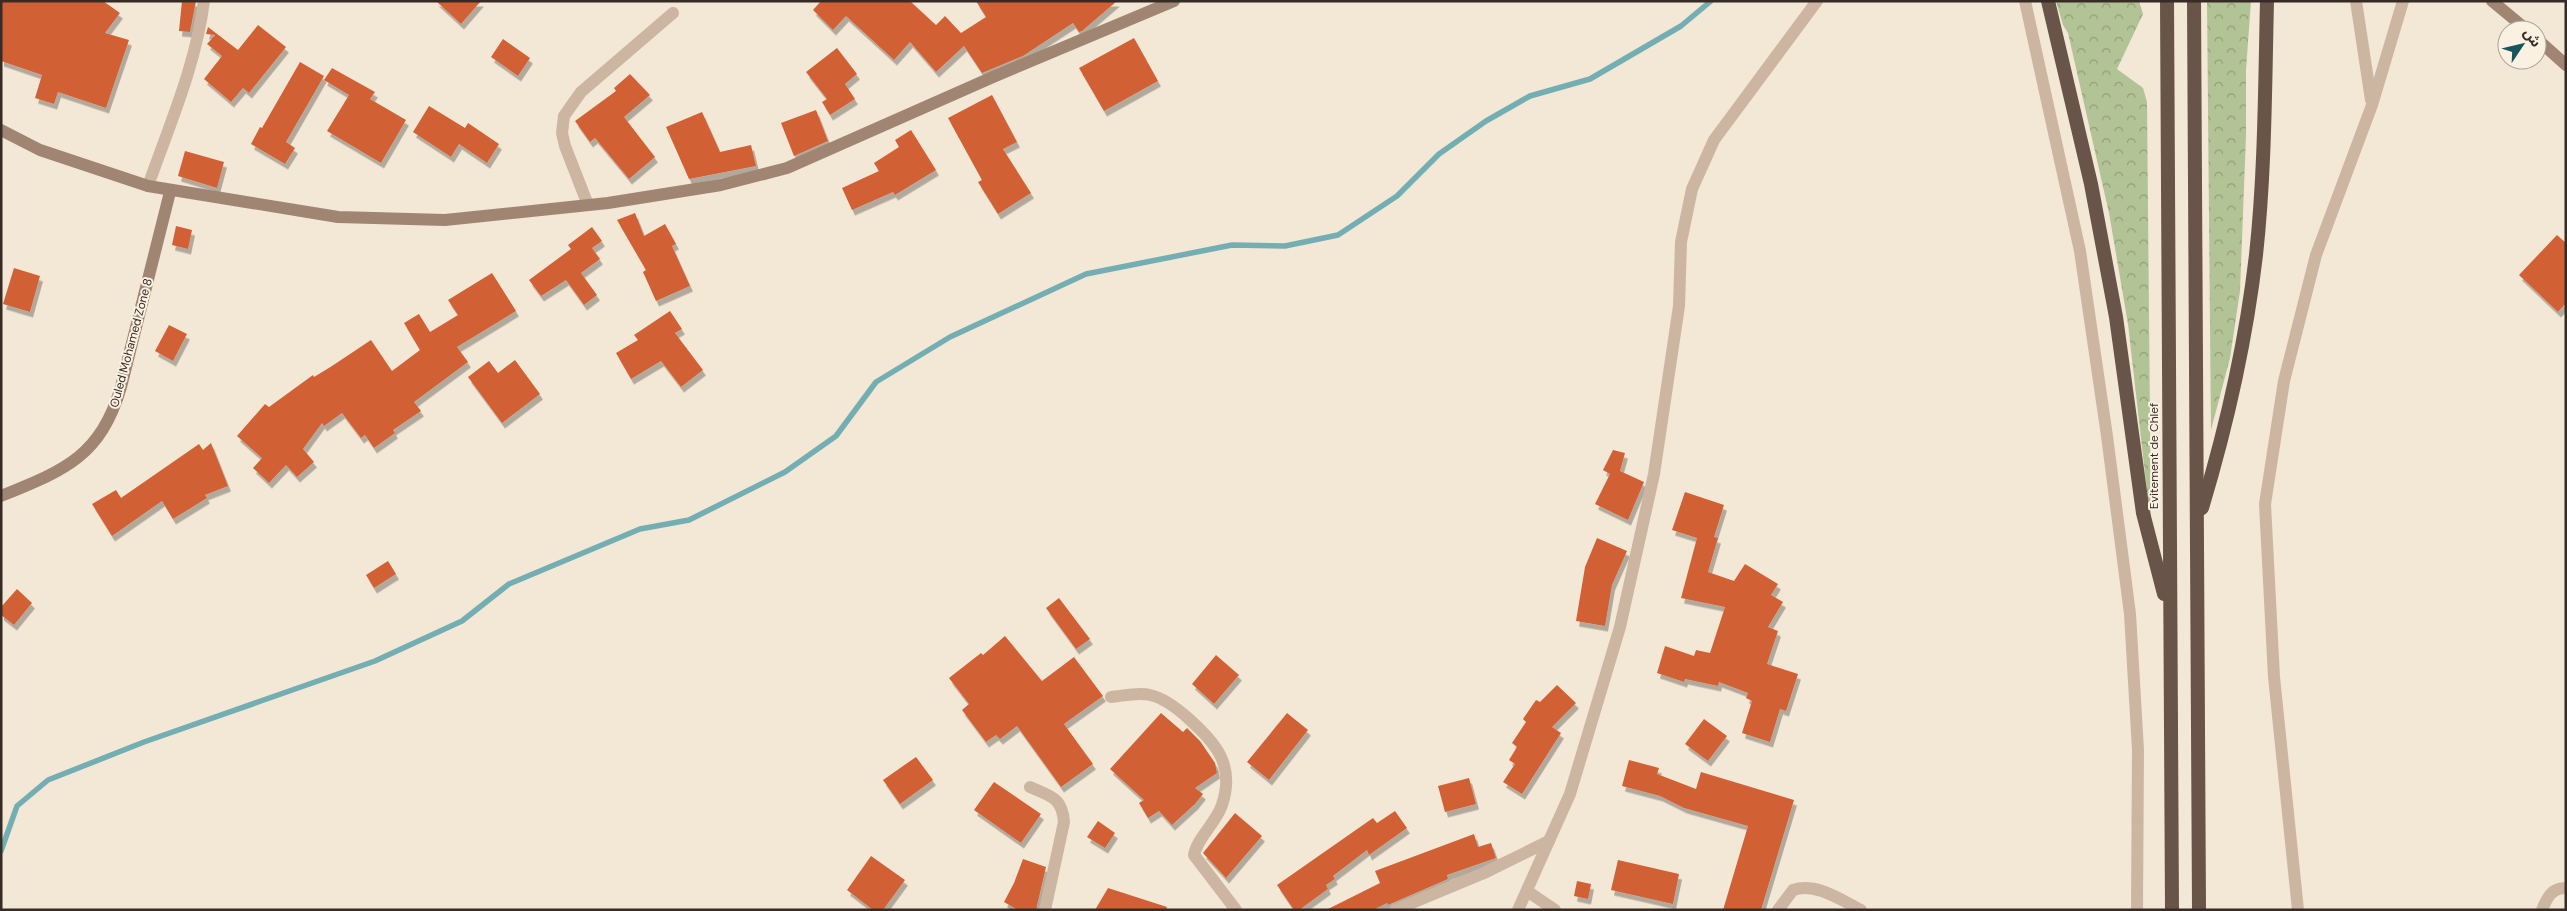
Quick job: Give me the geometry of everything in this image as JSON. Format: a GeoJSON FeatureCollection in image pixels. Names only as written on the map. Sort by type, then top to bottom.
{"type":"FeatureCollection","features":[{"type":"Feature","properties":{"kind":"highway"},"geometry":{"type":"LineString","coordinates":[[2048,1],[2091,184],[2116,317],[2143,513],[2169,616]]}},
{"type":"Feature","properties":{"kind":"highway","name":"Evitement de Chlef"},"geometry":{"type":"LineString","coordinates":[[2167,1],[2172,910]]}},
{"type":"Feature","properties":{"kind":"highway"},"geometry":{"type":"LineString","coordinates":[[2194,1],[2199,910]]}},
{"type":"Feature","properties":{"kind":"highway"},"geometry":{"type":"LineString","coordinates":[[2198,523],[2224,434],[2246,321],[2256,255],[2267,1]]}},
{"type":"Feature","properties":{"kind":"main road"},"geometry":{"type":"LineString","coordinates":[[1,130],[40,150],[170,192],[338,216],[444,220],[588,205],[721,185],[787,168],[992,77],[1174,1]]}},
{"type":"Feature","properties":{"kind":"main road"},"geometry":{"type":"LineString","coordinates":[[2492,1],[2515,20]]}},
{"type":"Feature","properties":{"kind":"main road"},"geometry":{"type":"LineString","coordinates":[[2547,48],[2566,65]]}},
{"type":"Feature","properties":{"kind":"main road","name":"Ouled Mohamed Zone 8"},"geometry":{"type":"LineString","coordinates":[[1,496],[69,465],[101,435],[114,412],[170,192]]}},
{"type":"Feature","properties":{"kind":"street"},"geometry":{"type":"LineString","coordinates":[[148,186],[190,65],[200,29],[204,1]]}},
{"type":"Feature","properties":{"kind":"street"},"geometry":{"type":"LineString","coordinates":[[1518,910],[1570,794],[1620,627],[1654,474],[1678,306],[1681,242],[1692,189],[1714,140],[1817,1]]}},
{"type":"Feature","properties":{"kind":"street"},"geometry":{"type":"LineString","coordinates":[[2025,1],[2080,251],[2107,436],[2130,614],[2138,750],[2137,910]]}},
{"type":"Feature","properties":{"kind":"street"},"geometry":{"type":"LineString","coordinates":[[2356,1],[2372,105]]}},
{"type":"Feature","properties":{"kind":"street"},"geometry":{"type":"LineString","coordinates":[[2298,910],[2274,677],[2265,504],[2284,381],[2316,255],[2372,105],[2403,1]]}},
{"type":"Feature","properties":{"kind":"street"},"geometry":{"type":"LineString","coordinates":[[588,205],[565,146],[562,133],[564,116],[581,92],[673,12]]}},
{"type":"Feature","properties":{"kind":"street"},"geometry":{"type":"LineString","coordinates":[[1111,697],[1149,695],[1161,700],[1178,709],[1211,738],[1220,752],[1226,774],[1224,799],[1215,821],[1194,855],[1236,910]]}},
{"type":"Feature","properties":{"kind":"street"},"geometry":{"type":"LineString","coordinates":[[1030,787],[1053,797],[1063,809],[1064,822],[1045,910]]}},
{"type":"Feature","properties":{"kind":"street"},"geometry":{"type":"LineString","coordinates":[[1394,910],[1484,873],[1549,841]]}},
{"type":"Feature","properties":{"kind":"street"},"geometry":{"type":"LineString","coordinates":[[1778,910],[1793,890],[1806,888],[1820,890],[1862,910]]}},
{"type":"Feature","properties":{"kind":"street"},"geometry":{"type":"LineString","coordinates":[[2542,910],[2553,891],[2566,888]]}},
{"type":"Feature","properties":{"kind":"street"},"geometry":{"type":"LineString","coordinates":[[1527,891],[1555,910]]}},
{"type":"Feature","properties":{"kind":"green space"},"geometry":{"type":"Polygon","coordinates":[[[2056,1],[2139,1],[2143,14],[2117,69],[2143,88],[2147,102],[2151,526],[2128,324],[2109,213],[2068,33],[2063,25],[2056,1]]]}},
{"type":"Feature","properties":{"kind":"green space"},"geometry":{"type":"Polygon","coordinates":[[[2207,1],[2251,1],[2246,70],[2246,135],[2240,291],[2230,358],[2211,430],[2207,1]]]}},
{"type":"Feature","properties":{"kind":"building"},"geometry":{"type":"Polygon","coordinates":[[[1,1],[103,1],[120,13],[105,33],[129,40],[106,108],[58,92],[54,104],[35,98],[42,75],[1,61],[1,1]]]}},
{"type":"Feature","properties":{"kind":"building"},"geometry":{"type":"Polygon","coordinates":[[[182,1],[196,1],[190,32],[179,31],[182,1]]]}},
{"type":"Feature","properties":{"kind":"building"},"geometry":{"type":"Polygon","coordinates":[[[436,1],[481,1],[461,24],[436,1]]]}},
{"type":"Feature","properties":{"kind":"building"},"geometry":{"type":"Polygon","coordinates":[[[821,1],[910,1],[936,25],[945,16],[961,33],[986,17],[976,1],[1117,1],[1082,31],[1079,32],[1073,23],[1023,56],[982,73],[964,46],[936,72],[910,42],[894,60],[846,16],[833,30],[813,10],[821,1]]]}},
{"type":"Feature","properties":{"kind":"building"},"geometry":{"type":"Polygon","coordinates":[[[258,25],[286,47],[249,93],[243,88],[231,102],[204,79],[222,56],[207,44],[215,35],[206,34],[208,27],[238,50],[258,25]]]}},
{"type":"Feature","properties":{"kind":"building"},"geometry":{"type":"Polygon","coordinates":[[[1134,38],[1158,81],[1104,111],[1079,68],[1134,38]]]}},
{"type":"Feature","properties":{"kind":"building"},"geometry":{"type":"Polygon","coordinates":[[[503,39],[530,58],[518,76],[491,57],[503,39]]]}},
{"type":"Feature","properties":{"kind":"building"},"geometry":{"type":"Polygon","coordinates":[[[837,48],[857,74],[845,84],[855,99],[830,115],[822,102],[827,99],[806,72],[837,48]]]}},
{"type":"Feature","properties":{"kind":"building"},"geometry":{"type":"Polygon","coordinates":[[[300,62],[324,76],[286,142],[295,148],[285,164],[251,144],[300,62]]]}},
{"type":"Feature","properties":{"kind":"building"},"geometry":{"type":"Polygon","coordinates":[[[332,68],[375,92],[370,99],[406,120],[381,163],[327,131],[349,95],[324,80],[332,68]]]}},
{"type":"Feature","properties":{"kind":"building"},"geometry":{"type":"Polygon","coordinates":[[[630,74],[650,95],[624,117],[655,157],[629,179],[595,138],[590,142],[575,121],[616,91],[614,88],[630,74]]]}},
{"type":"Feature","properties":{"kind":"building"},"geometry":{"type":"Polygon","coordinates":[[[992,95],[1017,142],[1003,149],[1031,193],[998,214],[978,182],[982,180],[948,118],[992,95]]]}},
{"type":"Feature","properties":{"kind":"building"},"geometry":{"type":"Polygon","coordinates":[[[429,106],[465,128],[468,123],[499,144],[487,163],[459,144],[451,157],[413,132],[429,106]]]}},
{"type":"Feature","properties":{"kind":"building"},"geometry":{"type":"Polygon","coordinates":[[[816,110],[828,141],[794,156],[781,123],[816,110]]]}},
{"type":"Feature","properties":{"kind":"building"},"geometry":{"type":"Polygon","coordinates":[[[702,112],[720,152],[751,145],[756,166],[689,179],[666,127],[702,112]]]}},
{"type":"Feature","properties":{"kind":"building"},"geometry":{"type":"Polygon","coordinates":[[[911,130],[936,170],[895,195],[893,192],[852,210],[842,188],[879,171],[874,163],[899,147],[895,140],[911,130]]]}},
{"type":"Feature","properties":{"kind":"building"},"geometry":{"type":"Polygon","coordinates":[[[185,151],[224,162],[217,188],[178,176],[185,151]]]}},
{"type":"Feature","properties":{"kind":"building"},"geometry":{"type":"Polygon","coordinates":[[[635,213],[644,236],[665,224],[676,244],[672,246],[690,286],[656,301],[643,272],[646,270],[617,220],[635,213]]]}},
{"type":"Feature","properties":{"kind":"building"},"geometry":{"type":"Polygon","coordinates":[[[176,226],[192,230],[188,249],[172,245],[176,226]]]}},
{"type":"Feature","properties":{"kind":"building"},"geometry":{"type":"Polygon","coordinates":[[[592,227],[602,241],[592,248],[600,259],[581,273],[597,295],[584,305],[566,280],[541,296],[529,280],[571,249],[568,245],[592,227]]]}},
{"type":"Feature","properties":{"kind":"building"},"geometry":{"type":"Polygon","coordinates":[[[2557,235],[2566,243],[2566,303],[2558,312],[2519,275],[2557,235]]]}},
{"type":"Feature","properties":{"kind":"building"},"geometry":{"type":"Polygon","coordinates":[[[14,268],[40,276],[30,312],[3,304],[14,268]]]}},
{"type":"Feature","properties":{"kind":"building"},"geometry":{"type":"Polygon","coordinates":[[[492,273],[516,311],[457,347],[468,362],[414,402],[421,411],[393,430],[395,433],[374,448],[365,435],[361,438],[342,413],[324,426],[322,423],[303,449],[314,462],[297,477],[286,465],[269,483],[253,468],[262,458],[237,436],[265,404],[269,407],[313,375],[314,377],[371,340],[392,371],[420,350],[404,323],[419,314],[430,332],[458,315],[448,300],[492,273]]]}},
{"type":"Feature","properties":{"kind":"building"},"geometry":{"type":"Polygon","coordinates":[[[670,311],[682,329],[675,333],[703,370],[681,387],[661,361],[631,379],[616,353],[638,340],[634,335],[670,311]]]}},
{"type":"Feature","properties":{"kind":"building"},"geometry":{"type":"Polygon","coordinates":[[[169,325],[187,334],[173,361],[155,351],[169,325]]]}},
{"type":"Feature","properties":{"kind":"building"},"geometry":{"type":"Polygon","coordinates":[[[515,360],[540,394],[502,423],[468,377],[489,361],[498,373],[515,360]]]}},
{"type":"Feature","properties":{"kind":"building"},"geometry":{"type":"Polygon","coordinates":[[[211,443],[228,486],[205,495],[207,498],[173,519],[162,501],[112,536],[92,504],[116,490],[121,498],[199,444],[203,450],[211,443]]]}},
{"type":"Feature","properties":{"kind":"building"},"geometry":{"type":"Polygon","coordinates":[[[1613,450],[1625,453],[1620,471],[1644,482],[1628,520],[1595,504],[1610,474],[1603,470],[1613,450]]]}},
{"type":"Feature","properties":{"kind":"building"},"geometry":{"type":"Polygon","coordinates":[[[1685,492],[1724,505],[1714,537],[1718,538],[1708,572],[1734,581],[1745,564],[1778,584],[1771,595],[1783,602],[1768,627],[1778,631],[1767,664],[1798,674],[1786,711],[1780,709],[1770,742],[1742,733],[1752,701],[1746,698],[1748,693],[1719,682],[1718,686],[1685,679],[1684,682],[1657,673],[1665,646],[1694,656],[1696,650],[1710,653],[1725,607],[1681,598],[1697,538],[1672,530],[1685,492]]]}},
{"type":"Feature","properties":{"kind":"building"},"geometry":{"type":"Polygon","coordinates":[[[1597,538],[1627,551],[1612,585],[1605,626],[1576,621],[1585,567],[1597,538]]]}},
{"type":"Feature","properties":{"kind":"building"},"geometry":{"type":"Polygon","coordinates":[[[388,561],[396,574],[374,588],[366,575],[388,561]]]}},
{"type":"Feature","properties":{"kind":"building"},"geometry":{"type":"Polygon","coordinates":[[[17,589],[32,603],[14,625],[1,615],[1,607],[17,589]]]}},
{"type":"Feature","properties":{"kind":"building"},"geometry":{"type":"Polygon","coordinates":[[[1059,598],[1090,639],[1076,649],[1046,608],[1059,598]]]}},
{"type":"Feature","properties":{"kind":"building"},"geometry":{"type":"Polygon","coordinates":[[[1005,636],[1042,681],[1074,657],[1103,696],[1064,724],[1093,764],[1061,787],[1017,726],[1000,739],[996,735],[986,742],[962,710],[969,704],[949,678],[981,653],[983,655],[1005,636]]]}},
{"type":"Feature","properties":{"kind":"building"},"geometry":{"type":"Polygon","coordinates":[[[1216,655],[1239,675],[1214,704],[1192,684],[1216,655]]]}},
{"type":"Feature","properties":{"kind":"building"},"geometry":{"type":"Polygon","coordinates":[[[1557,685],[1576,703],[1552,727],[1561,733],[1522,794],[1503,782],[1515,764],[1509,760],[1517,747],[1512,743],[1526,722],[1523,719],[1536,700],[1540,702],[1557,685]]]}},
{"type":"Feature","properties":{"kind":"building"},"geometry":{"type":"Polygon","coordinates":[[[1161,713],[1183,732],[1187,728],[1200,741],[1215,763],[1217,773],[1195,788],[1203,794],[1172,825],[1159,811],[1148,818],[1139,803],[1144,800],[1110,769],[1161,713]]]}},
{"type":"Feature","properties":{"kind":"building"},"geometry":{"type":"Polygon","coordinates":[[[1287,713],[1308,730],[1269,780],[1247,762],[1287,713]]]}},
{"type":"Feature","properties":{"kind":"building"},"geometry":{"type":"Polygon","coordinates":[[[1704,719],[1727,736],[1708,761],[1685,744],[1704,719]]]}},
{"type":"Feature","properties":{"kind":"building"},"geometry":{"type":"Polygon","coordinates":[[[916,757],[933,780],[900,804],[883,780],[916,757]]]}},
{"type":"Feature","properties":{"kind":"building"},"geometry":{"type":"Polygon","coordinates":[[[1629,760],[1659,768],[1657,774],[1696,789],[1701,772],[1794,800],[1761,910],[1723,910],[1748,826],[1684,808],[1660,796],[1622,786],[1629,760]]]}},
{"type":"Feature","properties":{"kind":"building"},"geometry":{"type":"Polygon","coordinates":[[[1469,778],[1476,804],[1445,812],[1438,786],[1469,778]]]}},
{"type":"Feature","properties":{"kind":"building"},"geometry":{"type":"Polygon","coordinates":[[[994,782],[1041,814],[1021,843],[974,810],[994,782]]]}},
{"type":"Feature","properties":{"kind":"building"},"geometry":{"type":"Polygon","coordinates":[[[1395,811],[1407,828],[1369,855],[1367,850],[1333,876],[1335,879],[1326,885],[1328,889],[1299,910],[1294,910],[1277,885],[1373,818],[1377,823],[1395,811]]]}},
{"type":"Feature","properties":{"kind":"building"},"geometry":{"type":"Polygon","coordinates":[[[1235,813],[1262,836],[1226,878],[1203,853],[1235,813]]]}},
{"type":"Feature","properties":{"kind":"building"},"geometry":{"type":"Polygon","coordinates":[[[1098,821],[1115,833],[1105,848],[1087,837],[1098,821]]]}},
{"type":"Feature","properties":{"kind":"building"},"geometry":{"type":"Polygon","coordinates":[[[1474,834],[1478,847],[1491,843],[1496,858],[1447,875],[1448,879],[1373,910],[1326,910],[1380,883],[1375,871],[1474,834]]]}},
{"type":"Feature","properties":{"kind":"building"},"geometry":{"type":"Polygon","coordinates":[[[871,856],[905,880],[883,910],[873,910],[847,890],[871,856]]]}},
{"type":"Feature","properties":{"kind":"building"},"geometry":{"type":"Polygon","coordinates":[[[1023,859],[1046,867],[1036,910],[1018,910],[1004,902],[1023,859]]]}},
{"type":"Feature","properties":{"kind":"building"},"geometry":{"type":"Polygon","coordinates":[[[1618,860],[1679,874],[1673,904],[1611,890],[1618,860]]]}},
{"type":"Feature","properties":{"kind":"building"},"geometry":{"type":"Polygon","coordinates":[[[1577,881],[1591,884],[1588,899],[1574,896],[1577,881]]]}},
{"type":"Feature","properties":{"kind":"building"},"geometry":{"type":"Polygon","coordinates":[[[1108,888],[1167,907],[1166,910],[1095,910],[1108,888]]]}},
{"type":"Feature","properties":{"kind":"waterway"},"geometry":{"type":"LineString","coordinates":[[1,851],[17,806],[48,780],[144,742],[375,661],[462,621],[509,584],[640,529],[689,520],[785,472],[836,436],[876,382],[950,337],[1086,274],[1232,245],[1285,246],[1338,235],[1397,196],[1439,154],[1486,121],[1530,96],[1590,79],[1681,26],[1711,1]]}}]}
